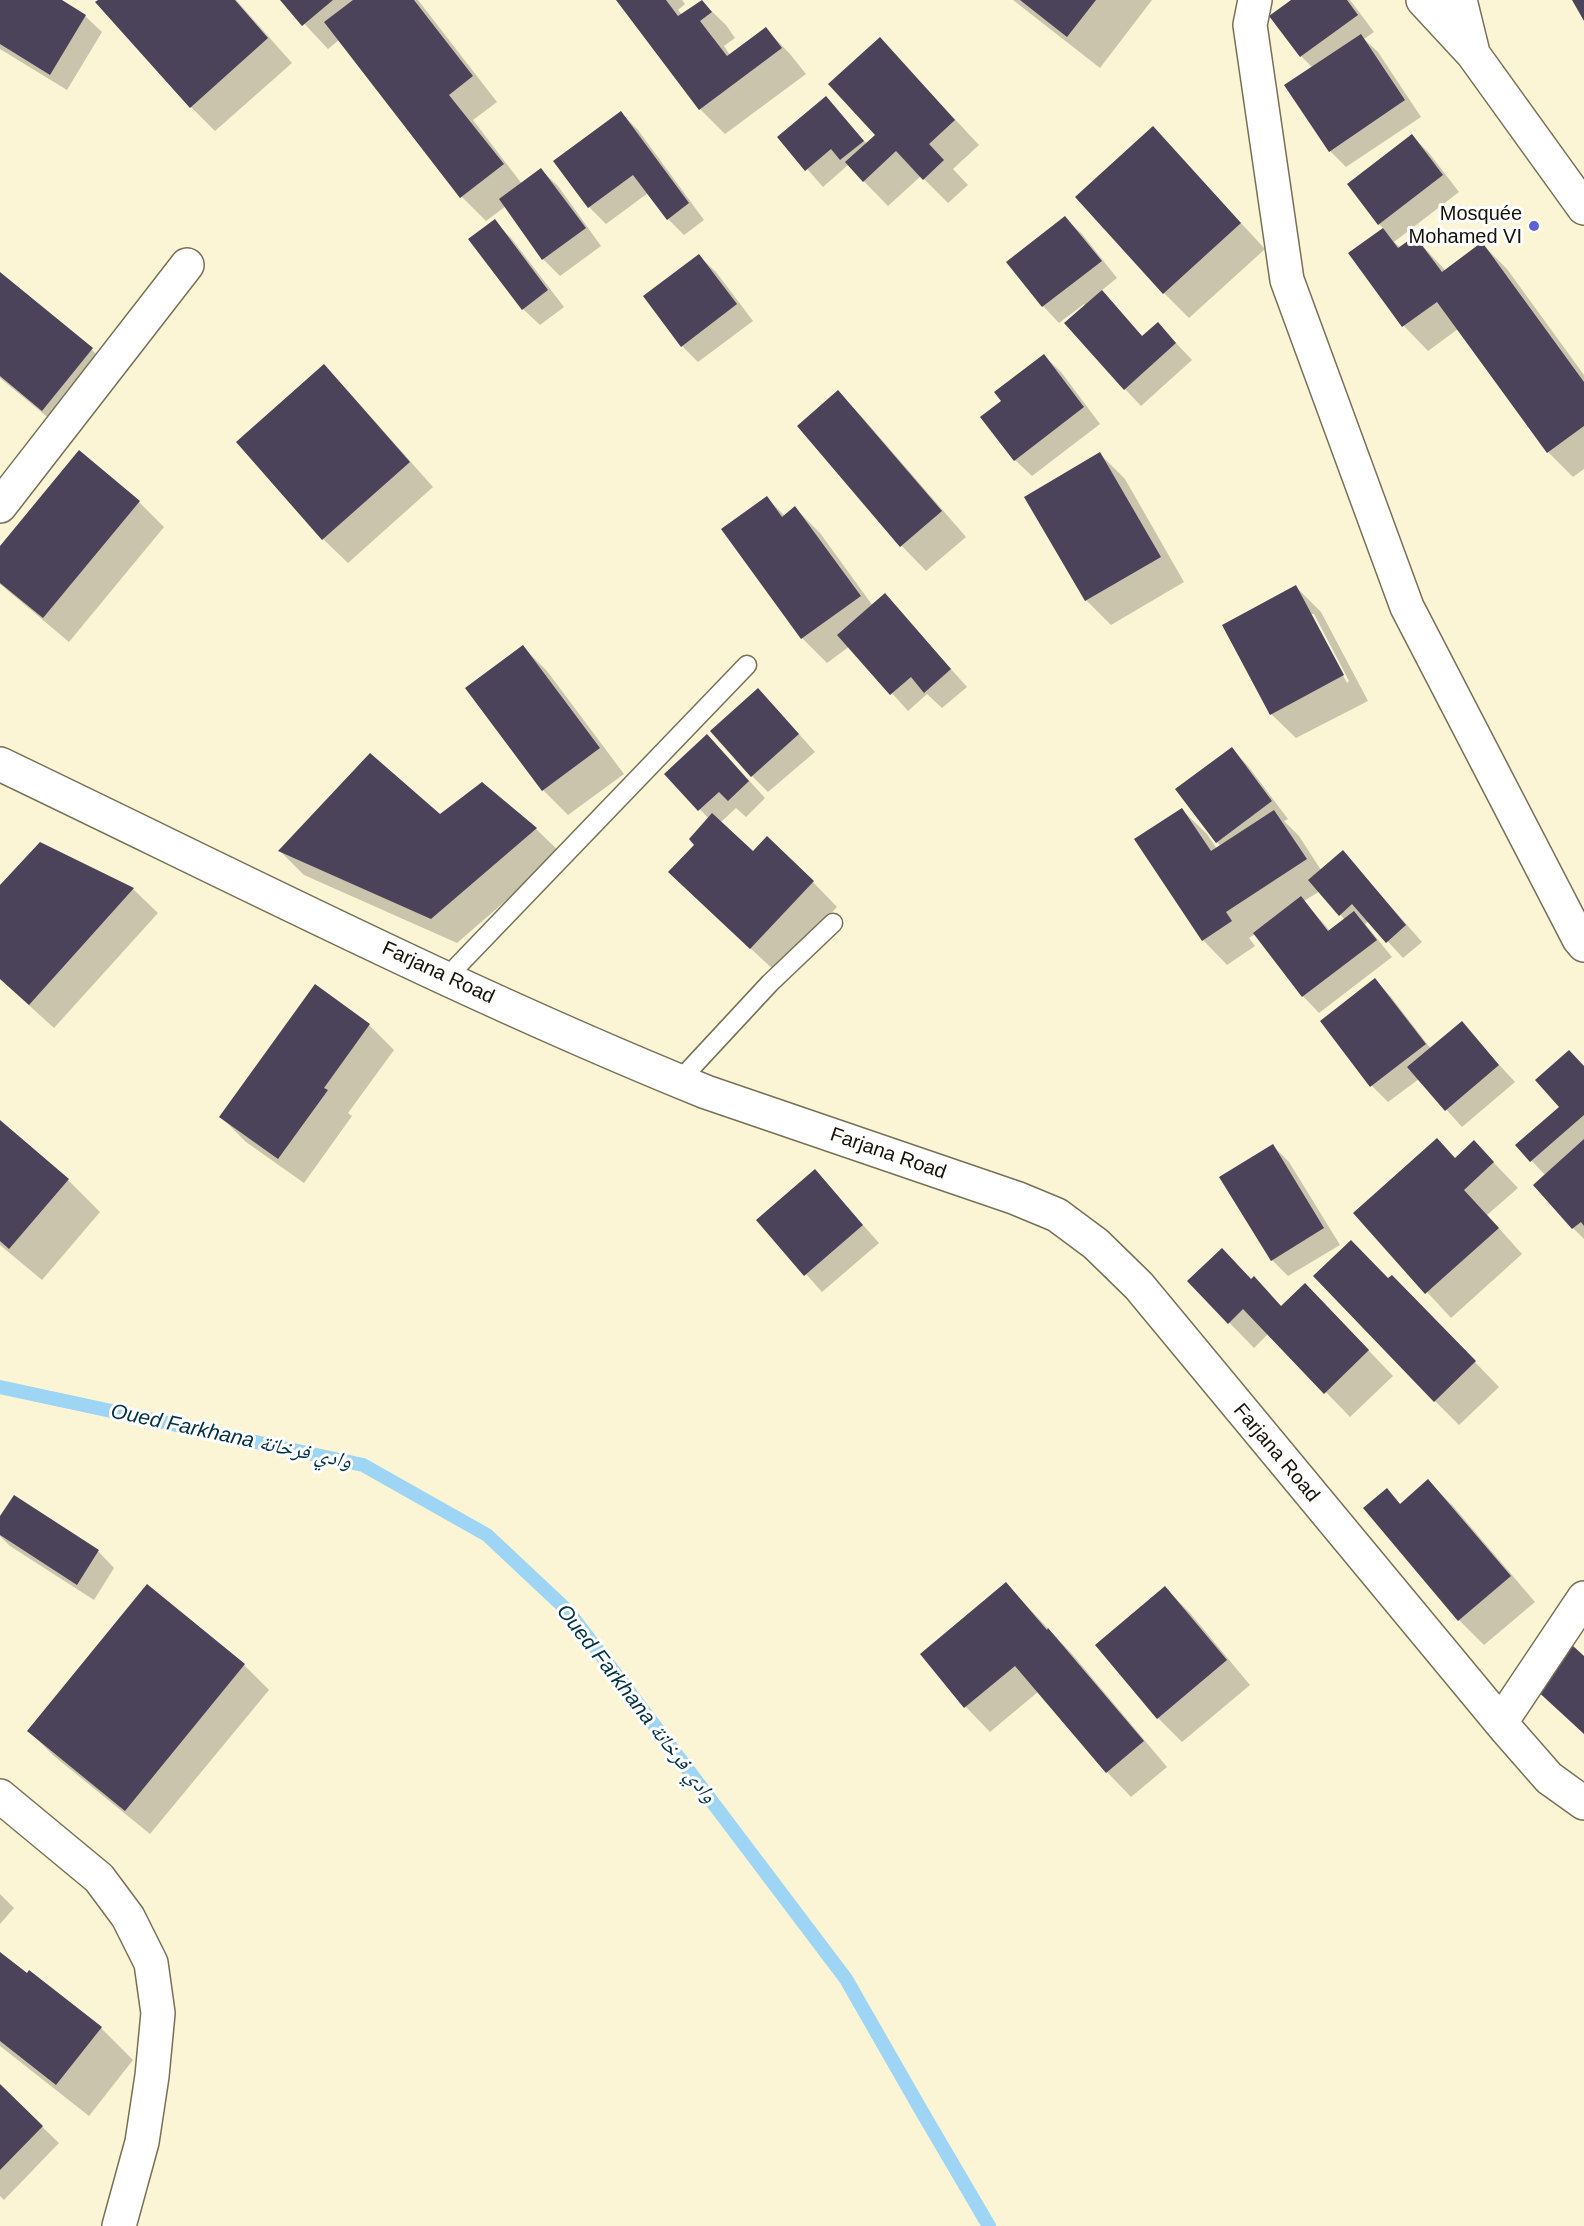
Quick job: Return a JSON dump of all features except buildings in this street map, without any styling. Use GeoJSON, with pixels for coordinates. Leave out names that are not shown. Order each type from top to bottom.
{"type":"FeatureCollection","features":[{"type":"Feature","properties":{"kind":"street"},"geometry":{"type":"LineString","coordinates":[[1255,0],[1250,25],[1287,280],[1407,607],[1584,945]]}},
{"type":"Feature","properties":{"kind":"street"},"geometry":{"type":"LineString","coordinates":[[1423,0],[1473,54],[1584,208]]}},
{"type":"Feature","properties":{"kind":"street"},"geometry":{"type":"LineString","coordinates":[[1460,0],[1473,54]]}},
{"type":"Feature","properties":{"kind":"street"},"geometry":{"type":"LineString","coordinates":[[0,506],[187,265]]}},
{"type":"Feature","properties":{"kind":"street","name":"Farjana Road"},"geometry":{"type":"LineString","coordinates":[[0,764],[446,978],[679,1081],[1016,1198],[1057,1215],[1096,1244],[1139,1286],[1549,1778],[1584,1803]]}},
{"type":"Feature","properties":{"kind":"street"},"geometry":{"type":"LineString","coordinates":[[1501,1722],[1584,1598]]}},
{"type":"Feature","properties":{"kind":"street"},"geometry":{"type":"LineString","coordinates":[[0,1796],[99,1878],[128,1917],[151,1963],[158,2013],[152,2076],[142,2142],[119,2226]]}},
{"type":"Feature","properties":{"kind":"lane"},"geometry":{"type":"LineString","coordinates":[[446,978],[747,665]]}},
{"type":"Feature","properties":{"kind":"lane"},"geometry":{"type":"LineString","coordinates":[[679,1081],[770,983],[833,923]]}},
{"type":"Feature","properties":{"kind":"waterway","name":"Oued Farkhana وادي فرخانة"},"geometry":{"type":"LineString","coordinates":[[0,1387],[363,1465],[487,1535],[568,1611],[846,1979],[989,2226]]}},
{"type":"Feature","properties":{"kind":"place","name":"Mosquée Mohamed VI"},"geometry":{"type":"Point","coordinates":[1534,226]}}]}
